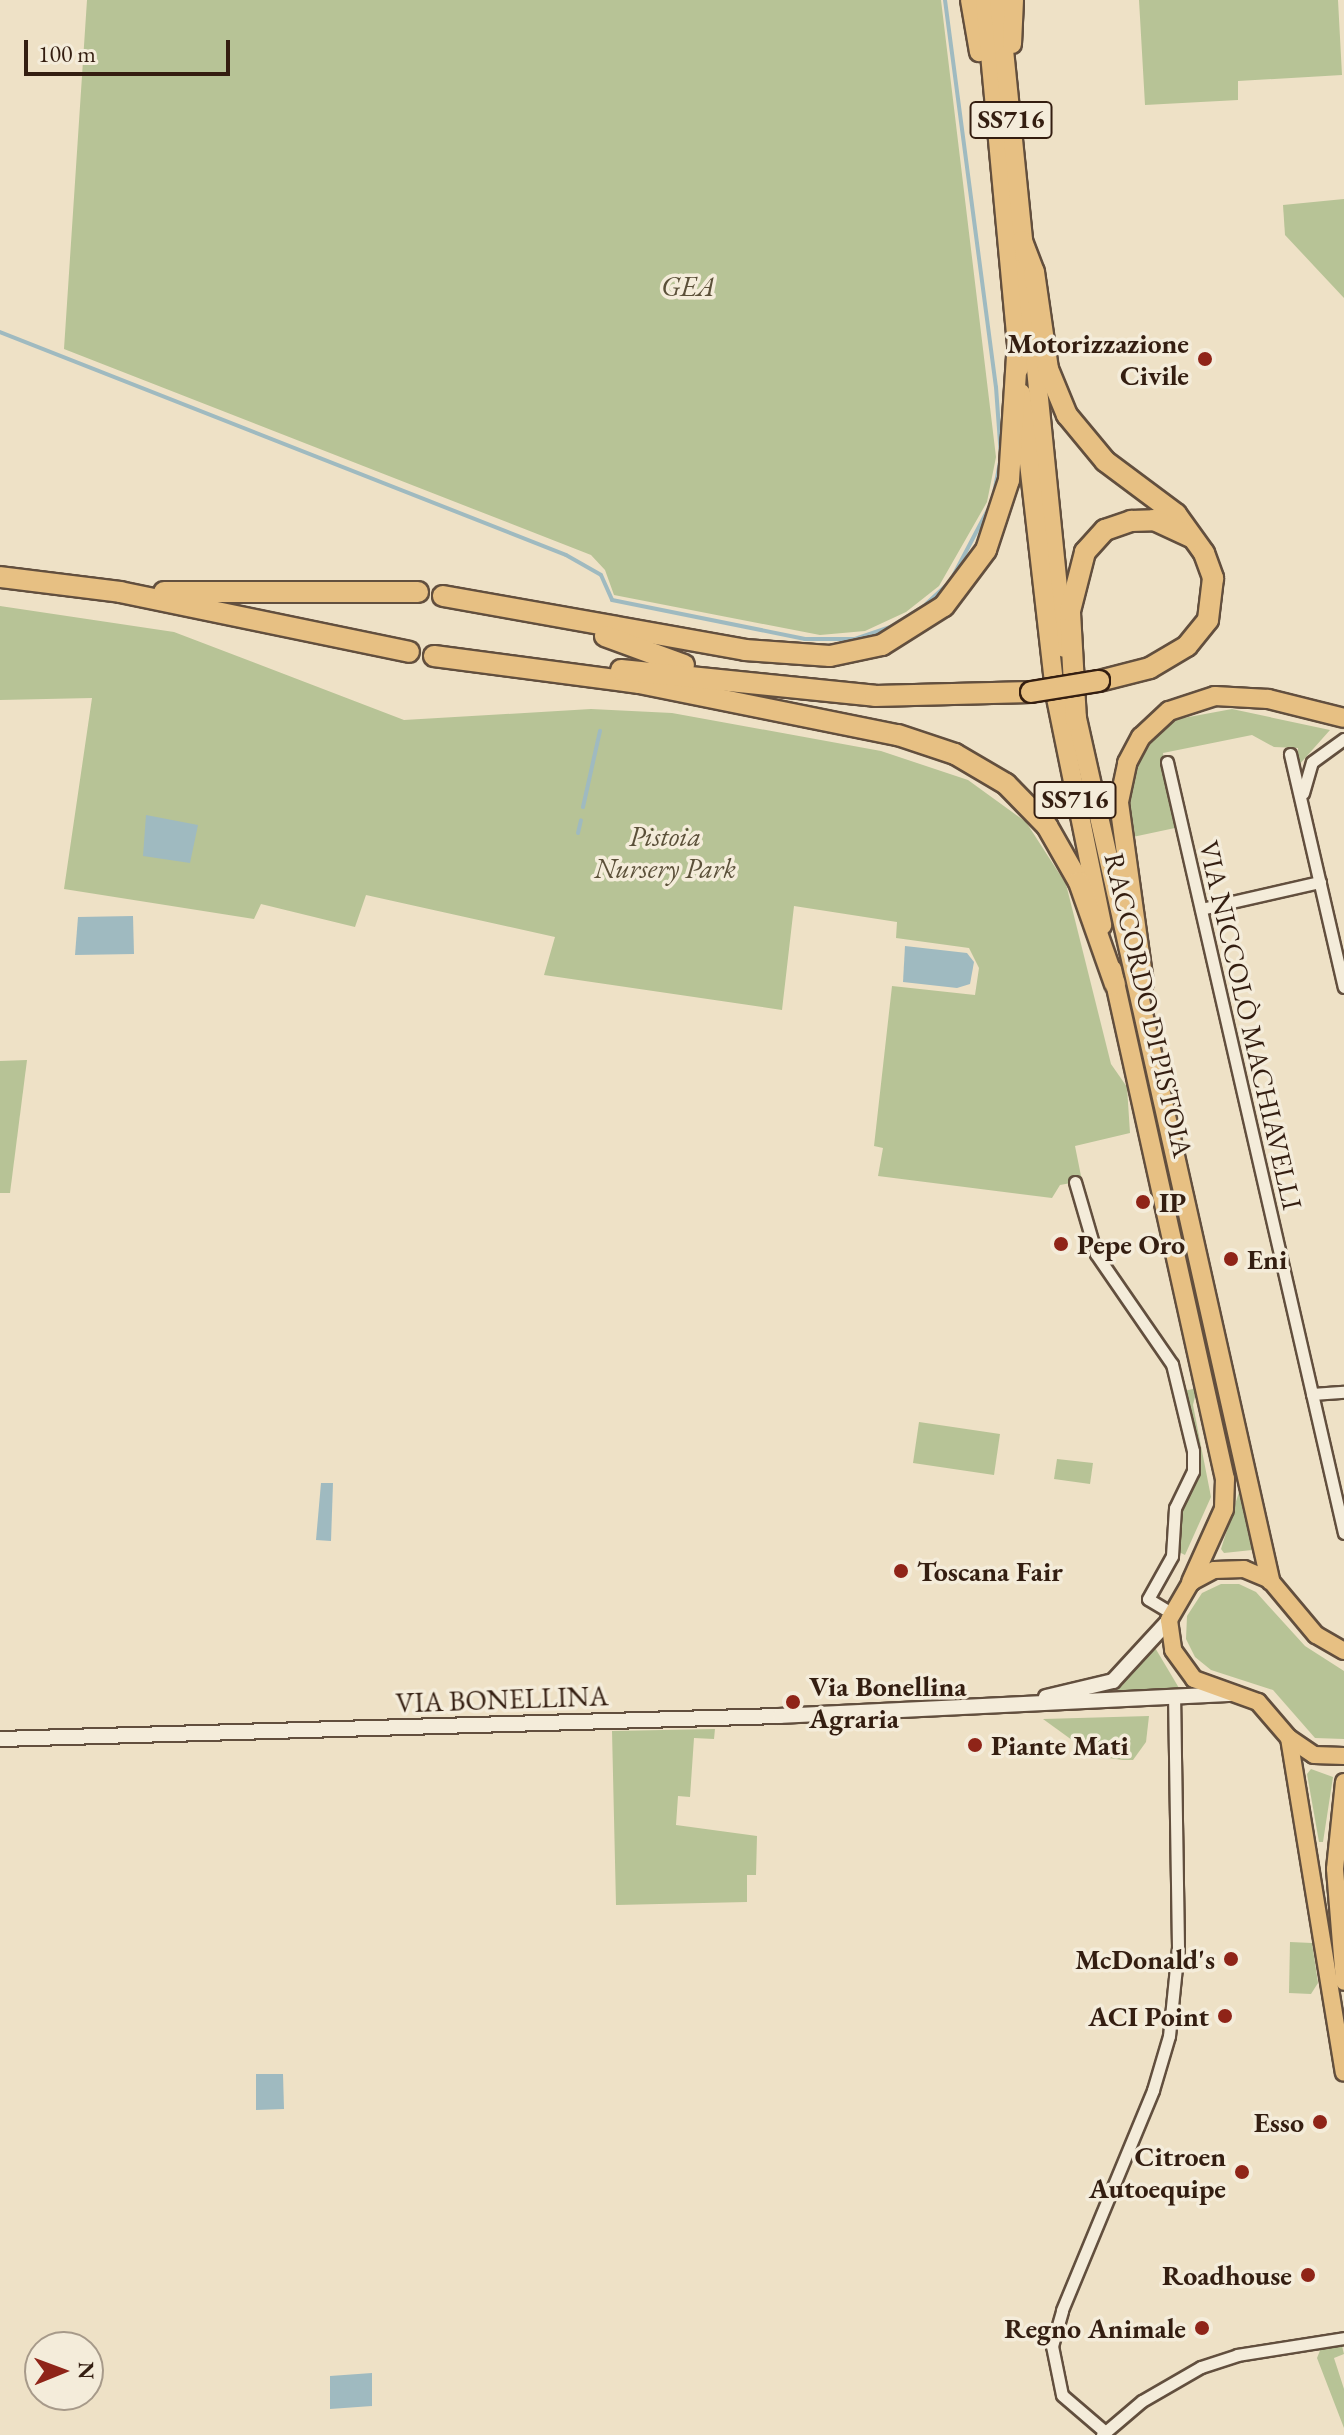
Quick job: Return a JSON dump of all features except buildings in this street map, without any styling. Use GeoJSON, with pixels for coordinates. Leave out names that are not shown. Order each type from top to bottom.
{"type":"FeatureCollection","features":[{"type":"Feature","properties":{"kind":"highway"},"geometry":{"type":"LineString","coordinates":[[970,0],[981,60],[1001,92]]}},
{"type":"Feature","properties":{"kind":"highway","name":"RACCORDO DI PISTOIA"},"geometry":{"type":"LineString","coordinates":[[985,0],[1022,241],[1053,563],[1076,720],[1155,1085],[1270,1580]]}},
{"type":"Feature","properties":{"kind":"highway","name":"RACCORDO DI PISTOIA"},"geometry":{"type":"LineString","coordinates":[[999,0],[1001,92],[1017,356],[1053,682],[1115,984],[1224,1471],[1224,1509],[1191,1582]]}},
{"type":"Feature","properties":{"kind":"highway"},"geometry":{"type":"LineString","coordinates":[[1001,92],[1014,0]]}},
{"type":"Feature","properties":{"kind":"highway"},"geometry":{"type":"LineString","coordinates":[[434,656],[555,669],[725,677],[875,696],[1031,692],[1099,681],[1160,664],[1202,629],[1212,608],[1213,578],[1176,514],[1092,448],[1067,415],[1048,369],[1034,272],[1022,241]]}},
{"type":"Feature","properties":{"kind":"highway"},"geometry":{"type":"LineString","coordinates":[[443,596],[568,621],[813,656],[864,650],[910,631],[962,588],[998,524],[1012,457],[1017,356]]}},
{"type":"Feature","properties":{"kind":"highway"},"geometry":{"type":"LineString","coordinates":[[1076,720],[1070,611],[1085,552],[1105,530],[1131,521],[1154,520],[1192,537]]}},
{"type":"Feature","properties":{"kind":"highway"},"geometry":{"type":"LineString","coordinates":[[0,577],[120,592],[409,652]]}},
{"type":"Feature","properties":{"kind":"highway"},"geometry":{"type":"LineString","coordinates":[[120,592],[418,592]]}},
{"type":"Feature","properties":{"kind":"highway"},"geometry":{"type":"LineString","coordinates":[[568,621],[650,655],[725,677]]}},
{"type":"Feature","properties":{"kind":"highway"},"geometry":{"type":"LineString","coordinates":[[555,669],[888,732],[973,763],[1020,797],[1059,844],[1079,882],[1115,984]]}},
{"type":"Feature","properties":{"kind":"highway"},"geometry":{"type":"LineString","coordinates":[[1155,1085],[1120,817],[1122,779],[1135,747],[1169,711],[1215,696],[1268,699],[1344,718]]}},
{"type":"Feature","properties":{"kind":"main road"},"geometry":{"type":"LineString","coordinates":[[1344,1651],[1316,1635],[1270,1580],[1235,1568],[1214,1570],[1191,1582],[1170,1617],[1173,1650],[1188,1674],[1202,1684],[1240,1694],[1267,1709],[1289,1738],[1314,1755],[1344,1756]]}},
{"type":"Feature","properties":{"kind":"main road","name":"VIA BONELLINA"},"geometry":{"type":"LineString","coordinates":[[1007,1707],[1113,1681],[1170,1617]]}},
{"type":"Feature","properties":{"kind":"main road","name":"VIA BONELLINA"},"geometry":{"type":"LineString","coordinates":[[0,1739],[1007,1707],[1240,1694]]}},
{"type":"Feature","properties":{"kind":"main road"},"geometry":{"type":"LineString","coordinates":[[1289,1738],[1344,2073]]}},
{"type":"Feature","properties":{"kind":"main road"},"geometry":{"type":"LineString","coordinates":[[1344,1782],[1335,1869],[1344,1982]]}},
{"type":"Feature","properties":{"kind":"street"},"geometry":{"type":"LineString","coordinates":[[1302,801],[1312,762],[1344,739]]}},
{"type":"Feature","properties":{"kind":"street"},"geometry":{"type":"LineString","coordinates":[[1290,754],[1344,987]]}},
{"type":"Feature","properties":{"kind":"street","name":"VIA NICCOLÒ MACHIAVELLI"},"geometry":{"type":"LineString","coordinates":[[1167,762],[1344,1533]]}},
{"type":"Feature","properties":{"kind":"street"},"geometry":{"type":"LineString","coordinates":[[1201,909],[1320,882]]}},
{"type":"Feature","properties":{"kind":"street"},"geometry":{"type":"LineString","coordinates":[[1075,1182],[1096,1254],[1166,1354],[1177,1379],[1194,1467],[1175,1508],[1172,1556],[1148,1599],[1170,1617]]}},
{"type":"Feature","properties":{"kind":"street"},"geometry":{"type":"LineString","coordinates":[[1312,1394],[1344,1392]]}},
{"type":"Feature","properties":{"kind":"street"},"geometry":{"type":"LineString","coordinates":[[1174,1697],[1174,1995],[1159,2073],[1052,2346],[1062,2395],[1103,2433],[1158,2391],[1218,2360],[1344,2338]]}},
{"type":"Feature","properties":{"kind":"green space","name":"GEA"},"geometry":{"type":"Polygon","coordinates":[[[87,0],[941,0],[996,457],[987,502],[939,586],[906,612],[865,631],[820,635],[614,595],[605,570],[591,555],[64,349],[87,0]]]}},
{"type":"Feature","properties":{"kind":"green space"},"geometry":{"type":"Polygon","coordinates":[[[1139,0],[1338,0],[1342,75],[1238,81],[1238,100],[1145,105],[1139,0]]]}},
{"type":"Feature","properties":{"kind":"green space"},"geometry":{"type":"Polygon","coordinates":[[[1344,199],[1344,298],[1285,235],[1283,205],[1344,199]]]}},
{"type":"Feature","properties":{"kind":"green space","name":"Pistoia Nursery Park"},"geometry":{"type":"Polygon","coordinates":[[[0,606],[174,632],[404,720],[591,709],[672,713],[881,751],[968,780],[1026,822],[1066,884],[1111,1064],[1127,1087],[1130,1133],[1075,1146],[1082,1181],[1060,1185],[1052,1198],[878,1176],[883,1148],[874,1146],[892,986],[975,995],[979,968],[969,948],[896,938],[897,922],[794,906],[782,1010],[544,975],[555,937],[366,895],[355,927],[261,904],[254,919],[64,889],[92,698],[0,700],[0,606]]]}},
{"type":"Feature","properties":{"kind":"green space"},"geometry":{"type":"Polygon","coordinates":[[[1232,709],[1330,730],[1298,766],[1298,748],[1274,747],[1252,735],[1163,753],[1175,828],[1128,838],[1127,785],[1145,744],[1178,719],[1232,709]]]}},
{"type":"Feature","properties":{"kind":"green space"},"geometry":{"type":"Polygon","coordinates":[[[27,1060],[10,1193],[0,1193],[0,1061],[27,1060]]]}},
{"type":"Feature","properties":{"kind":"green space"},"geometry":{"type":"Polygon","coordinates":[[[1197,1388],[1193,1405],[1211,1497],[1185,1555],[1179,1552],[1178,1515],[1200,1467],[1184,1391],[1197,1388]]]}},
{"type":"Feature","properties":{"kind":"green space"},"geometry":{"type":"Polygon","coordinates":[[[919,1422],[1000,1434],[994,1475],[913,1463],[919,1422]]]}},
{"type":"Feature","properties":{"kind":"green space"},"geometry":{"type":"Polygon","coordinates":[[[1057,1459],[1093,1463],[1090,1484],[1054,1479],[1057,1459]]]}},
{"type":"Feature","properties":{"kind":"green space"},"geometry":{"type":"Polygon","coordinates":[[[1239,1492],[1252,1550],[1224,1553],[1221,1549],[1239,1492]]]}},
{"type":"Feature","properties":{"kind":"green space"},"geometry":{"type":"Polygon","coordinates":[[[1221,1584],[1239,1584],[1256,1592],[1305,1646],[1344,1671],[1344,1739],[1315,1738],[1273,1690],[1211,1670],[1195,1657],[1186,1639],[1187,1616],[1202,1593],[1221,1584]]]}},
{"type":"Feature","properties":{"kind":"green space"},"geometry":{"type":"Polygon","coordinates":[[[1154,1646],[1179,1688],[1120,1694],[1118,1689],[1154,1646]]]}},
{"type":"Feature","properties":{"kind":"green space"},"geometry":{"type":"Polygon","coordinates":[[[1149,1716],[1146,1742],[1133,1760],[1094,1756],[1043,1719],[1149,1716]]]}},
{"type":"Feature","properties":{"kind":"green space"},"geometry":{"type":"Polygon","coordinates":[[[715,1729],[714,1739],[694,1738],[690,1797],[678,1796],[676,1825],[757,1836],[756,1875],[747,1875],[747,1902],[616,1905],[612,1731],[715,1729]]]}},
{"type":"Feature","properties":{"kind":"green space"},"geometry":{"type":"Polygon","coordinates":[[[1311,1769],[1333,1777],[1323,1842],[1319,1842],[1307,1774],[1311,1769]]]}},
{"type":"Feature","properties":{"kind":"green space"},"geometry":{"type":"Polygon","coordinates":[[[1290,1942],[1312,1943],[1318,1983],[1311,1994],[1289,1993],[1290,1942]]]}},
{"type":"Feature","properties":{"kind":"green space"},"geometry":{"type":"Polygon","coordinates":[[[1342,2346],[1344,2354],[1334,2358],[1344,2389],[1344,2428],[1317,2358],[1321,2348],[1342,2346]]]}},
{"type":"Feature","properties":{"kind":"water"},"geometry":{"type":"Polygon","coordinates":[[[146,815],[198,825],[190,863],[143,856],[146,815]]]}},
{"type":"Feature","properties":{"kind":"water"},"geometry":{"type":"Polygon","coordinates":[[[133,916],[134,954],[75,955],[78,917],[133,916]]]}},
{"type":"Feature","properties":{"kind":"water"},"geometry":{"type":"Polygon","coordinates":[[[905,946],[967,953],[974,962],[970,984],[957,988],[903,982],[905,946]]]}},
{"type":"Feature","properties":{"kind":"water"},"geometry":{"type":"Polygon","coordinates":[[[321,1483],[333,1483],[331,1541],[316,1540],[321,1483]]]}},
{"type":"Feature","properties":{"kind":"water"},"geometry":{"type":"Polygon","coordinates":[[[256,2074],[283,2074],[284,2109],[256,2110],[256,2074]]]}},
{"type":"Feature","properties":{"kind":"water"},"geometry":{"type":"Polygon","coordinates":[[[372,2373],[372,2406],[330,2409],[330,2376],[372,2373]]]}},
{"type":"Feature","properties":{"kind":"waterway"},"geometry":{"type":"LineString","coordinates":[[945,0],[996,387],[1001,457],[994,494]]}},
{"type":"Feature","properties":{"kind":"waterway"},"geometry":{"type":"LineString","coordinates":[[0,332],[566,555],[601,575],[612,600],[805,639],[855,639],[892,626],[924,606],[950,582],[992,502]]}},
{"type":"Feature","properties":{"kind":"waterway"},"geometry":{"type":"LineString","coordinates":[[583,807],[600,731]]}},
{"type":"Feature","properties":{"kind":"waterway"},"geometry":{"type":"LineString","coordinates":[[578,833],[581,820]]}},
{"type":"Feature","properties":{"kind":"place","name":"Motorizzazione Civile"},"geometry":{"type":"Point","coordinates":[1205,359]}},
{"type":"Feature","properties":{"kind":"place","name":"IP"},"geometry":{"type":"Point","coordinates":[1143,1202]}},
{"type":"Feature","properties":{"kind":"place","name":"Pepe Oro"},"geometry":{"type":"Point","coordinates":[1061,1244]}},
{"type":"Feature","properties":{"kind":"place","name":"Eni"},"geometry":{"type":"Point","coordinates":[1231,1259]}},
{"type":"Feature","properties":{"kind":"place","name":"Toscana Fair"},"geometry":{"type":"Point","coordinates":[901,1571]}},
{"type":"Feature","properties":{"kind":"place","name":"Via Bonellina Agraria"},"geometry":{"type":"Point","coordinates":[793,1702]}},
{"type":"Feature","properties":{"kind":"place","name":"Piante Mati"},"geometry":{"type":"Point","coordinates":[975,1745]}},
{"type":"Feature","properties":{"kind":"place","name":"McDonald's"},"geometry":{"type":"Point","coordinates":[1231,1959]}},
{"type":"Feature","properties":{"kind":"place","name":"ACI Point"},"geometry":{"type":"Point","coordinates":[1225,2016]}},
{"type":"Feature","properties":{"kind":"place","name":"Esso"},"geometry":{"type":"Point","coordinates":[1320,2122]}},
{"type":"Feature","properties":{"kind":"place","name":"Citroen Autoequipe"},"geometry":{"type":"Point","coordinates":[1242,2172]}},
{"type":"Feature","properties":{"kind":"place","name":"Roadhouse"},"geometry":{"type":"Point","coordinates":[1308,2275]}},
{"type":"Feature","properties":{"kind":"place","name":"Regno Animale"},"geometry":{"type":"Point","coordinates":[1202,2328]}}]}
